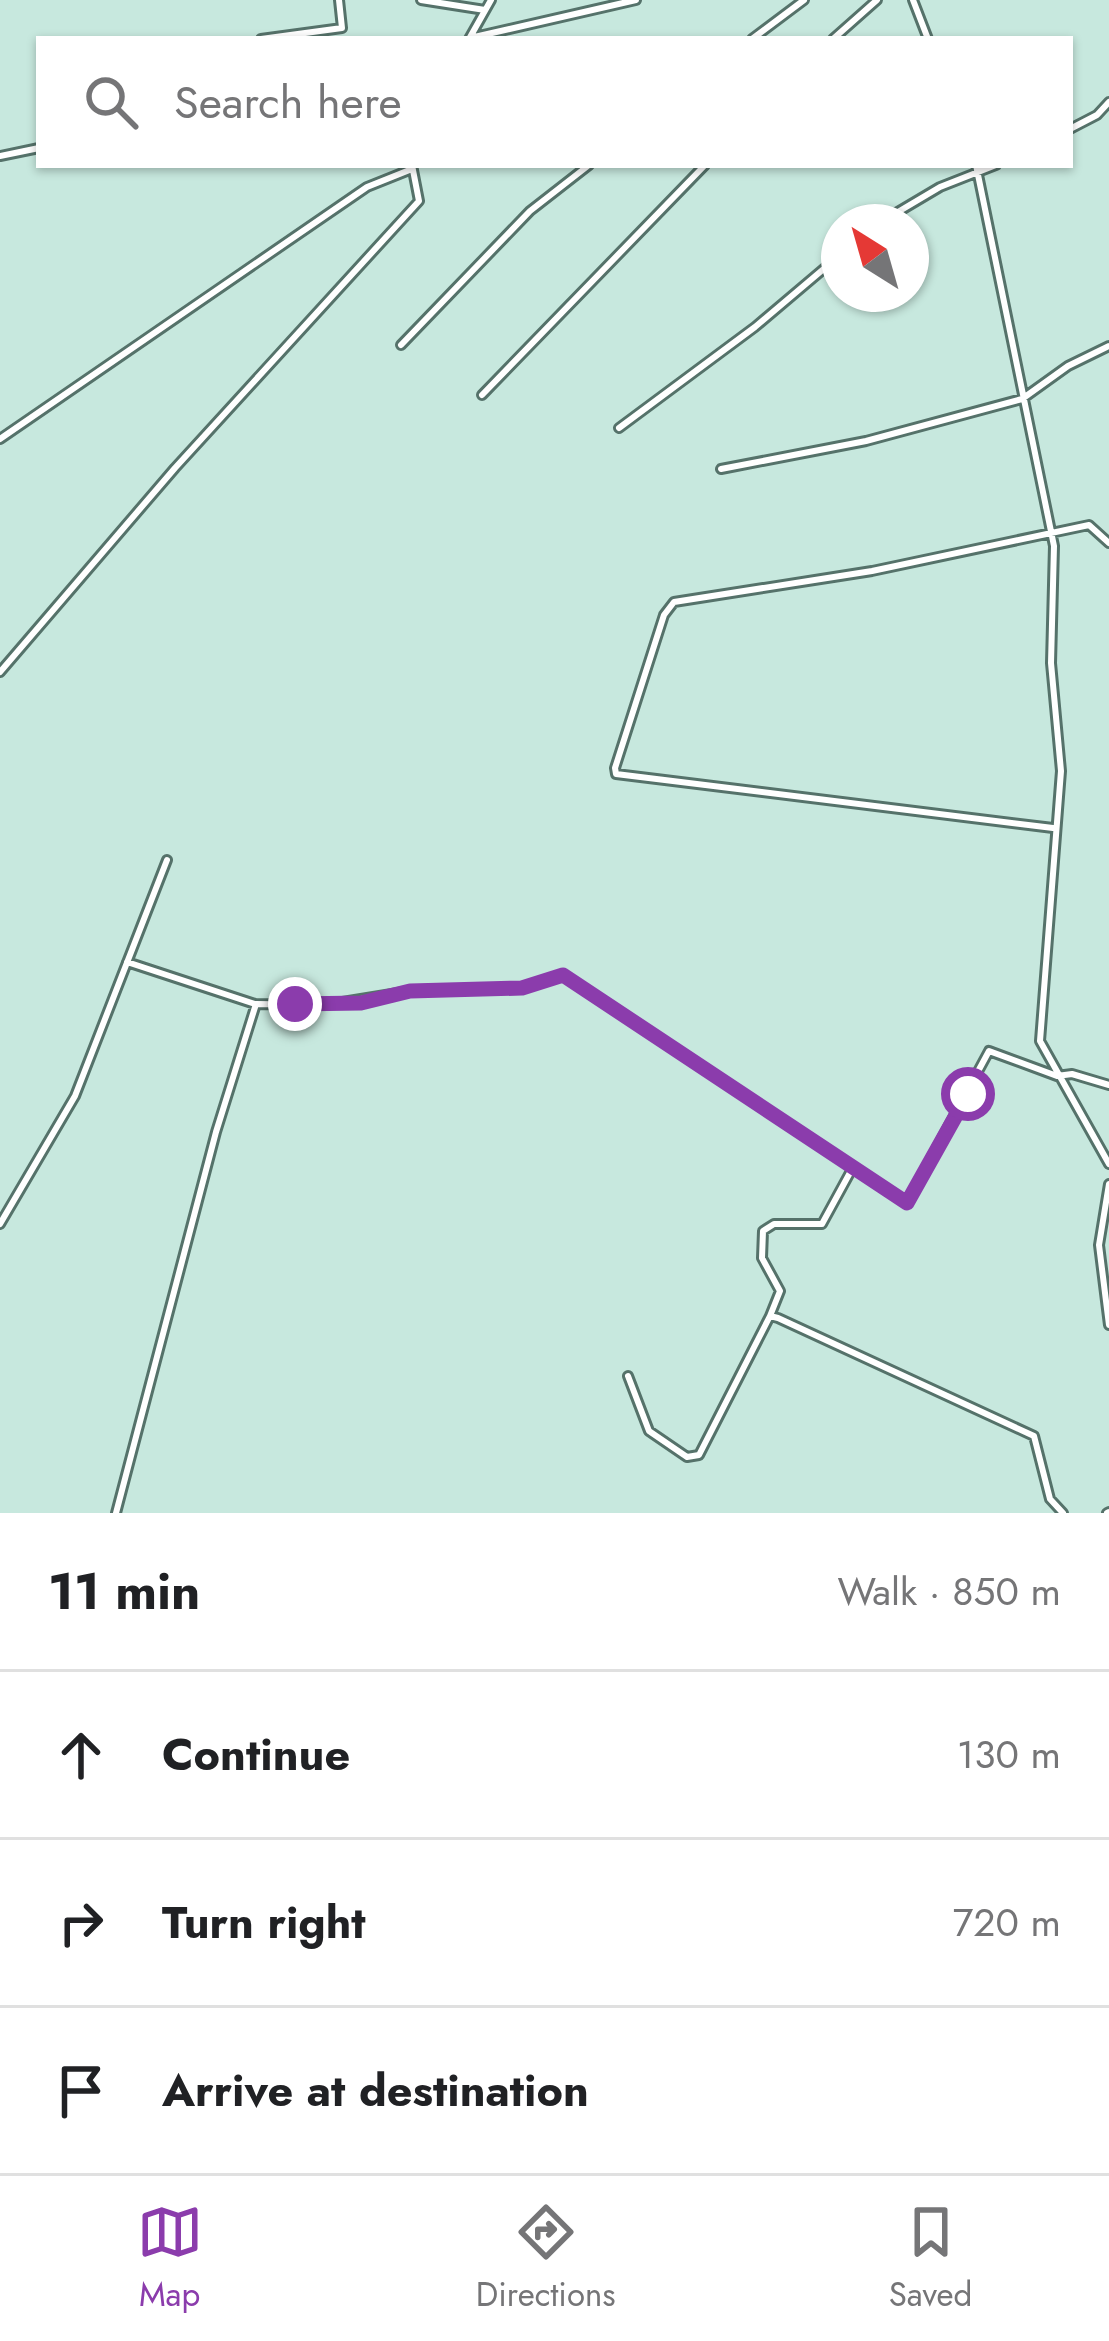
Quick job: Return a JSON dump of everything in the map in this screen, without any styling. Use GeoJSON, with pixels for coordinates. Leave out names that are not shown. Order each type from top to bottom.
{"type":"FeatureCollection","features":[{"type":"Feature","properties":{"kind":"street"},"geometry":{"type":"LineString","coordinates":[[283,36],[342,28],[339,0]]}},
{"type":"Feature","properties":{"kind":"street"},"geometry":{"type":"LineString","coordinates":[[421,0],[485,10]]}},
{"type":"Feature","properties":{"kind":"street"},"geometry":{"type":"LineString","coordinates":[[470,36],[490,0]]}},
{"type":"Feature","properties":{"kind":"street"},"geometry":{"type":"LineString","coordinates":[[478,36],[636,0]]}},
{"type":"Feature","properties":{"kind":"street"},"geometry":{"type":"LineString","coordinates":[[756,36],[804,0]]}},
{"type":"Feature","properties":{"kind":"street"},"geometry":{"type":"LineString","coordinates":[[836,36],[877,0]]}},
{"type":"Feature","properties":{"kind":"street"},"geometry":{"type":"LineString","coordinates":[[913,0],[927,36]]}},
{"type":"Feature","properties":{"kind":"street"},"geometry":{"type":"LineString","coordinates":[[1073,128],[1097,116],[1109,102]]}},
{"type":"Feature","properties":{"kind":"street"},"geometry":{"type":"LineString","coordinates":[[0,156],[36,149]]}},
{"type":"Feature","properties":{"kind":"street"},"geometry":{"type":"LineString","coordinates":[[0,439],[367,187],[410,168]]}},
{"type":"Feature","properties":{"kind":"street"},"geometry":{"type":"LineString","coordinates":[[0,672],[175,468],[419,201],[412,168]]}},
{"type":"Feature","properties":{"kind":"street"},"geometry":{"type":"LineString","coordinates":[[401,345],[530,211],[585,168]]}},
{"type":"Feature","properties":{"kind":"street"},"geometry":{"type":"LineString","coordinates":[[482,395],[701,168]]}},
{"type":"Feature","properties":{"kind":"street"},"geometry":{"type":"LineString","coordinates":[[911,204],[978,169],[1052,531],[1051,663],[1061,771],[1039,1013],[1042,1051],[1109,1164]]}},
{"type":"Feature","properties":{"kind":"street"},"geometry":{"type":"LineString","coordinates":[[619,428],[755,327],[821,271]]}},
{"type":"Feature","properties":{"kind":"street"},"geometry":{"type":"LineString","coordinates":[[721,469],[866,441],[1022,399],[1069,366],[1109,346]]}},
{"type":"Feature","properties":{"kind":"street"},"geometry":{"type":"LineString","coordinates":[[1053,828],[615,771],[664,615],[674,602],[872,571],[1089,525],[1109,543]]}},
{"type":"Feature","properties":{"kind":"street"},"geometry":{"type":"LineString","coordinates":[[0,1224],[75,1096],[167,860]]}},
{"type":"Feature","properties":{"kind":"street"},"geometry":{"type":"LineString","coordinates":[[127,962],[256,1004],[324,1005],[410,991],[522,988],[563,975],[909,1203],[989,1052],[1057,1076],[1072,1074],[1109,1085]]}},
{"type":"Feature","properties":{"kind":"street"},"geometry":{"type":"LineString","coordinates":[[116,1513],[216,1132],[256,1004]]}},
{"type":"Feature","properties":{"kind":"street"},"geometry":{"type":"LineString","coordinates":[[628,1376],[649,1431],[687,1456],[698,1455],[780,1291],[762,1258],[763,1232],[774,1224],[822,1224],[853,1169]]}},
{"type":"Feature","properties":{"kind":"street"},"geometry":{"type":"LineString","coordinates":[[1109,1184],[1099,1245],[1109,1325]]}},
{"type":"Feature","properties":{"kind":"street"},"geometry":{"type":"LineString","coordinates":[[770,1316],[825,1336],[1034,1436],[1050,1498],[1064,1513]]}},
{"type":"Feature","properties":{"kind":"route"},"geometry":{"type":"LineString","coordinates":[[295,1004],[361,1003],[410,991],[522,988],[563,975],[907,1203],[912,1202],[968,1094]]}}]}
